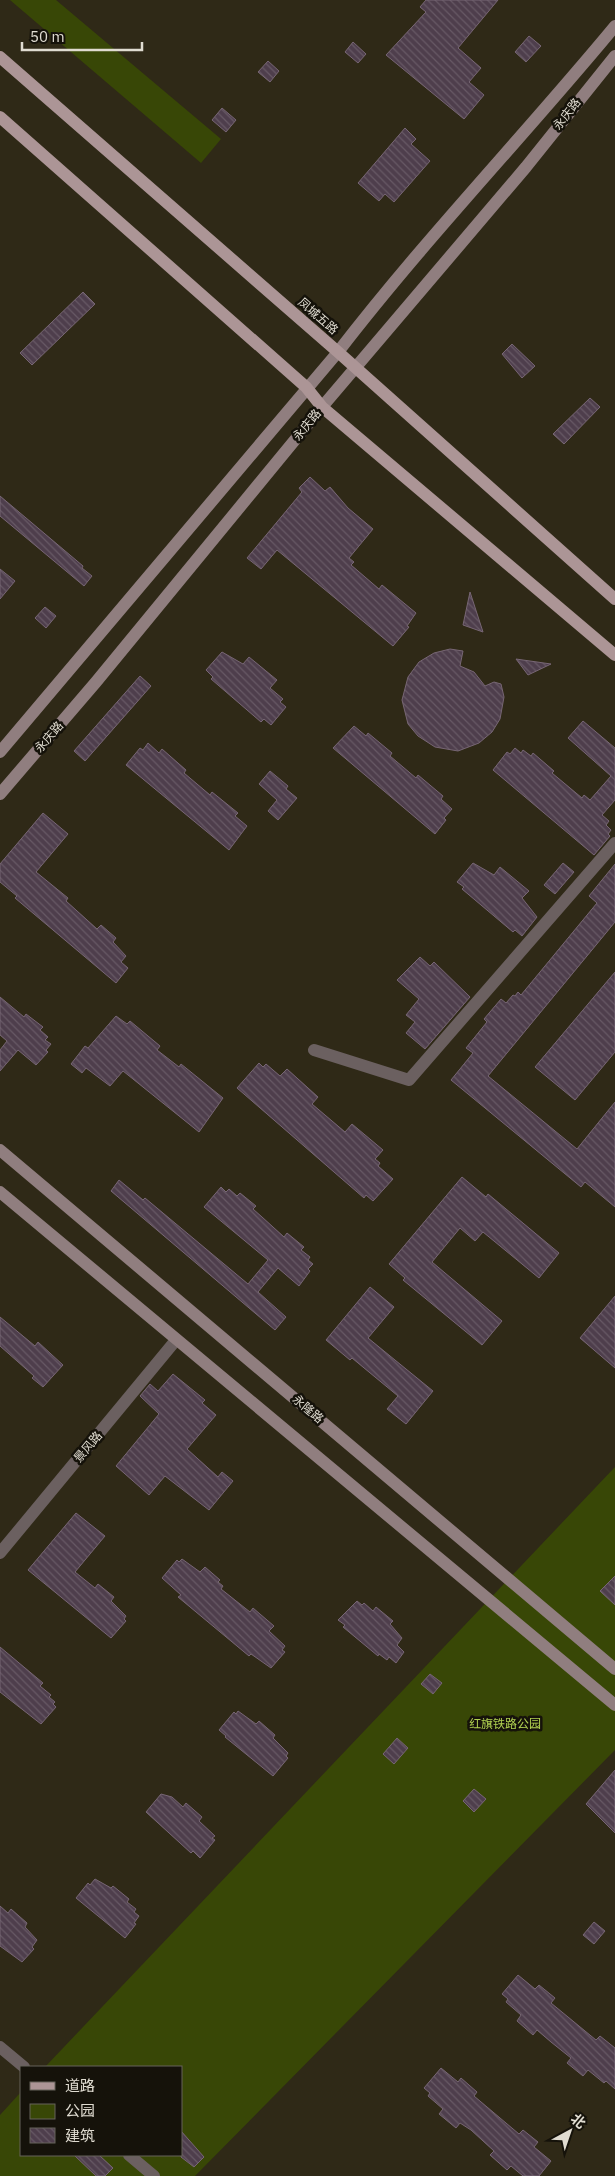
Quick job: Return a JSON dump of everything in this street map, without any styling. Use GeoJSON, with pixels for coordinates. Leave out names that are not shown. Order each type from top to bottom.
{"type":"FeatureCollection","features":[{"type":"Feature","properties":{"kind":"main road","name":"凤城五路"},"geometry":{"type":"LineString","coordinates":[[0,57],[357,368],[615,599]]}},
{"type":"Feature","properties":{"kind":"main road"},"geometry":{"type":"LineString","coordinates":[[0,117],[306,387],[322,407],[612,654]]}},
{"type":"Feature","properties":{"kind":"street","name":"永庆路"},"geometry":{"type":"LineString","coordinates":[[0,752],[306,387],[338,352],[382,295],[615,26]]}},
{"type":"Feature","properties":{"kind":"street","name":"永庆路"},"geometry":{"type":"LineString","coordinates":[[0,794],[96,682],[322,407],[526,167],[615,56]]}},
{"type":"Feature","properties":{"kind":"street"},"geometry":{"type":"LineString","coordinates":[[314,1050],[409,1080],[615,843]]}},
{"type":"Feature","properties":{"kind":"street","name":"永隆路"},"geometry":{"type":"LineString","coordinates":[[0,1150],[615,1669]]}},
{"type":"Feature","properties":{"kind":"street"},"geometry":{"type":"LineString","coordinates":[[0,1192],[615,1705]]}},
{"type":"Feature","properties":{"kind":"street","name":"景风路"},"geometry":{"type":"LineString","coordinates":[[0,1553],[176,1340]]}},
{"type":"Feature","properties":{"kind":"street"},"geometry":{"type":"LineString","coordinates":[[0,2047],[23,2066]]}},
{"type":"Feature","properties":{"kind":"street"},"geometry":{"type":"LineString","coordinates":[[130,2156],[154,2176]]}},
{"type":"Feature","properties":{"kind":"green space"},"geometry":{"type":"Polygon","coordinates":[[[10,0],[56,0],[221,139],[201,163],[10,0]]]}},
{"type":"Feature","properties":{"kind":"green space","name":"红旗铁路公园"},"geometry":{"type":"Polygon","coordinates":[[[615,1467],[615,1750],[195,2176],[0,2176],[0,2115],[20,2093],[20,2156],[182,2156],[182,2066],[46,2066],[615,1467]]]}},
{"type":"Feature","properties":{"kind":"building"},"geometry":{"type":"Polygon","coordinates":[[[426,0],[498,0],[458,48],[481,68],[469,82],[484,95],[464,119],[386,55],[426,12],[420,7],[426,0]]]}},
{"type":"Feature","properties":{"kind":"building"},"geometry":{"type":"Polygon","coordinates":[[[529,36],[541,46],[526,62],[515,52],[529,36]]]}},
{"type":"Feature","properties":{"kind":"building"},"geometry":{"type":"Polygon","coordinates":[[[353,42],[366,54],[358,63],[345,52],[353,42]]]}},
{"type":"Feature","properties":{"kind":"building"},"geometry":{"type":"Polygon","coordinates":[[[268,61],[279,71],[270,82],[258,72],[268,61]]]}},
{"type":"Feature","properties":{"kind":"building"},"geometry":{"type":"Polygon","coordinates":[[[222,108],[236,120],[226,132],[212,120],[222,108]]]}},
{"type":"Feature","properties":{"kind":"building"},"geometry":{"type":"Polygon","coordinates":[[[405,128],[416,139],[411,144],[430,161],[394,202],[385,194],[379,201],[358,183],[405,128]]]}},
{"type":"Feature","properties":{"kind":"building"},"geometry":{"type":"Polygon","coordinates":[[[83,292],[95,304],[32,365],[20,353],[83,292]]]}},
{"type":"Feature","properties":{"kind":"building"},"geometry":{"type":"Polygon","coordinates":[[[512,344],[535,366],[522,378],[502,354],[512,344]]]}},
{"type":"Feature","properties":{"kind":"building"},"geometry":{"type":"Polygon","coordinates":[[[590,398],[600,407],[564,444],[553,434],[590,398]]]}},
{"type":"Feature","properties":{"kind":"building"},"geometry":{"type":"Polygon","coordinates":[[[310,477],[325,491],[330,487],[348,508],[373,529],[349,558],[354,562],[351,565],[379,589],[382,585],[416,613],[407,626],[409,627],[393,646],[277,550],[261,569],[247,558],[302,492],[299,488],[310,477]]]}},
{"type":"Feature","properties":{"kind":"building"},"geometry":{"type":"Polygon","coordinates":[[[0,496],[83,566],[82,568],[92,576],[84,586],[0,516],[0,496]]]}},
{"type":"Feature","properties":{"kind":"building"},"geometry":{"type":"Polygon","coordinates":[[[0,569],[15,581],[0,599],[0,569]]]}},
{"type":"Feature","properties":{"kind":"building"},"geometry":{"type":"Polygon","coordinates":[[[470,592],[483,632],[463,625],[470,592]]]}},
{"type":"Feature","properties":{"kind":"building"},"geometry":{"type":"Polygon","coordinates":[[[45,607],[56,616],[46,628],[35,618],[45,607]]]}},
{"type":"Feature","properties":{"kind":"building"},"geometry":{"type":"Polygon","coordinates":[[[450,649],[463,651],[460,666],[474,672],[485,686],[494,682],[501,684],[504,697],[500,719],[492,732],[479,743],[458,751],[435,747],[418,736],[408,724],[402,700],[408,677],[419,662],[434,653],[450,649]]]}},
{"type":"Feature","properties":{"kind":"building"},"geometry":{"type":"Polygon","coordinates":[[[222,652],[243,664],[249,657],[277,680],[270,688],[283,699],[280,702],[286,707],[271,725],[264,719],[261,722],[211,679],[213,677],[206,670],[222,652]]]}},
{"type":"Feature","properties":{"kind":"building"},"geometry":{"type":"Polygon","coordinates":[[[516,659],[551,664],[528,675],[516,659]]]}},
{"type":"Feature","properties":{"kind":"building"},"geometry":{"type":"Polygon","coordinates":[[[140,676],[151,686],[85,761],[74,751],[140,676]]]}},
{"type":"Feature","properties":{"kind":"building"},"geometry":{"type":"Polygon","coordinates":[[[583,721],[615,748],[615,800],[602,815],[609,821],[606,825],[611,830],[608,834],[610,836],[594,855],[493,770],[507,752],[510,754],[515,748],[521,753],[523,750],[531,756],[533,753],[554,771],[552,773],[582,798],[584,795],[590,800],[611,776],[568,738],[583,721]]]}},
{"type":"Feature","properties":{"kind":"building"},"geometry":{"type":"Polygon","coordinates":[[[354,726],[366,736],[368,733],[392,753],[390,756],[416,778],[418,775],[443,796],[441,799],[452,809],[444,818],[446,820],[435,834],[333,748],[354,726]]]}},
{"type":"Feature","properties":{"kind":"building"},"geometry":{"type":"Polygon","coordinates":[[[148,743],[159,753],[162,749],[186,770],[184,773],[210,795],[212,792],[238,813],[235,816],[247,826],[229,850],[126,765],[140,748],[143,750],[148,743]]]}},
{"type":"Feature","properties":{"kind":"building"},"geometry":{"type":"Polygon","coordinates":[[[270,771],[288,786],[286,789],[297,798],[278,820],[268,811],[277,800],[259,784],[270,771]]]}},
{"type":"Feature","properties":{"kind":"building"},"geometry":{"type":"Polygon","coordinates":[[[43,813],[68,834],[36,872],[68,898],[66,901],[97,929],[101,925],[116,938],[113,942],[126,956],[121,962],[128,968],[116,983],[15,898],[17,896],[0,882],[0,864],[43,813]]]}},
{"type":"Feature","properties":{"kind":"building"},"geometry":{"type":"Polygon","coordinates":[[[473,863],[494,875],[500,867],[529,891],[522,898],[537,917],[522,936],[515,930],[513,932],[462,889],[464,887],[457,882],[473,863]]]}},
{"type":"Feature","properties":{"kind":"building"},"geometry":{"type":"Polygon","coordinates":[[[563,863],[574,872],[555,894],[544,885],[563,863]]]}},
{"type":"Feature","properties":{"kind":"building"},"geometry":{"type":"Polygon","coordinates":[[[615,864],[615,922],[488,1076],[577,1149],[615,1102],[615,1207],[585,1182],[581,1187],[451,1080],[473,1053],[466,1048],[487,1022],[484,1019],[501,999],[506,1003],[518,992],[521,995],[597,903],[589,896],[615,864]]]}},
{"type":"Feature","properties":{"kind":"building"},"geometry":{"type":"Polygon","coordinates":[[[420,957],[430,966],[434,962],[470,997],[425,1049],[406,1033],[415,1022],[406,1015],[419,999],[397,980],[420,957]]]}},
{"type":"Feature","properties":{"kind":"building"},"geometry":{"type":"Polygon","coordinates":[[[615,972],[615,1052],[575,1100],[535,1067],[615,972]]]}},
{"type":"Feature","properties":{"kind":"building"},"geometry":{"type":"Polygon","coordinates":[[[0,997],[24,1017],[26,1014],[43,1027],[40,1030],[48,1037],[45,1040],[51,1044],[46,1050],[48,1052],[36,1065],[18,1050],[0,1071],[0,1050],[7,1041],[0,1035],[0,997]]]}},
{"type":"Feature","properties":{"kind":"building"},"geometry":{"type":"Polygon","coordinates":[[[116,1016],[127,1024],[130,1021],[160,1046],[157,1050],[179,1067],[181,1064],[223,1098],[199,1132],[123,1071],[110,1086],[86,1068],[82,1073],[71,1064],[85,1046],[88,1048],[116,1016]]]}},
{"type":"Feature","properties":{"kind":"building"},"geometry":{"type":"Polygon","coordinates":[[[259,1063],[263,1067],[266,1064],[280,1076],[287,1069],[318,1097],[312,1104],[345,1132],[352,1124],[383,1150],[375,1159],[380,1163],[378,1166],[393,1179],[373,1201],[366,1195],[364,1198],[237,1088],[259,1063]]]}},
{"type":"Feature","properties":{"kind":"building"},"geometry":{"type":"Polygon","coordinates":[[[462,1177],[486,1197],[488,1194],[559,1253],[539,1278],[483,1232],[475,1241],[460,1228],[432,1262],[502,1321],[482,1345],[403,1280],[405,1278],[389,1264],[462,1177]]]}},
{"type":"Feature","properties":{"kind":"building"},"geometry":{"type":"Polygon","coordinates":[[[119,1180],[143,1200],[145,1198],[248,1284],[268,1260],[204,1207],[221,1187],[226,1192],[229,1189],[237,1196],[240,1193],[256,1206],[253,1209],[284,1237],[287,1233],[304,1247],[301,1250],[310,1257],[308,1260],[313,1264],[308,1269],[310,1271],[299,1286],[278,1268],[258,1292],[286,1317],[275,1330],[111,1191],[119,1180]]]}},
{"type":"Feature","properties":{"kind":"building"},"geometry":{"type":"Polygon","coordinates":[[[370,1287],[394,1307],[368,1338],[433,1391],[406,1424],[387,1409],[398,1396],[352,1358],[350,1360],[326,1340],[370,1287]]]}},
{"type":"Feature","properties":{"kind":"building"},"geometry":{"type":"Polygon","coordinates":[[[615,1296],[615,1368],[580,1338],[615,1296]]]}},
{"type":"Feature","properties":{"kind":"building"},"geometry":{"type":"Polygon","coordinates":[[[0,1317],[35,1346],[38,1342],[63,1365],[43,1387],[32,1378],[34,1376],[0,1346],[0,1317]]]}},
{"type":"Feature","properties":{"kind":"building"},"geometry":{"type":"Polygon","coordinates":[[[173,1374],[205,1400],[202,1403],[216,1415],[187,1449],[218,1477],[222,1472],[233,1481],[209,1510],[165,1476],[149,1495],[116,1466],[159,1414],[140,1396],[150,1384],[158,1391],[173,1374]]]}},
{"type":"Feature","properties":{"kind":"building"},"geometry":{"type":"Polygon","coordinates":[[[76,1513],[105,1536],[75,1572],[95,1588],[98,1584],[114,1597],[111,1601],[126,1616],[124,1619],[126,1621],[111,1638],[28,1570],[76,1513]]]}},
{"type":"Feature","properties":{"kind":"building"},"geometry":{"type":"Polygon","coordinates":[[[182,1559],[200,1572],[205,1567],[220,1580],[218,1582],[223,1586],[221,1589],[250,1612],[253,1608],[274,1626],[269,1631],[285,1646],[282,1650],[285,1652],[271,1668],[251,1654],[249,1656],[178,1597],[181,1595],[162,1578],[177,1560],[179,1562],[182,1559]]]}},
{"type":"Feature","properties":{"kind":"building"},"geometry":{"type":"Polygon","coordinates":[[[615,1576],[615,1605],[600,1591],[615,1576]]]}},
{"type":"Feature","properties":{"kind":"building"},"geometry":{"type":"Polygon","coordinates":[[[357,1601],[362,1605],[364,1603],[373,1611],[376,1607],[393,1621],[390,1624],[402,1638],[397,1645],[404,1652],[396,1663],[389,1657],[387,1660],[379,1654],[378,1656],[343,1627],[345,1625],[338,1620],[357,1601]]]}},
{"type":"Feature","properties":{"kind":"building"},"geometry":{"type":"Polygon","coordinates":[[[0,1647],[43,1683],[40,1686],[51,1695],[49,1697],[55,1702],[53,1704],[56,1707],[41,1724],[0,1692],[0,1647]]]}},
{"type":"Feature","properties":{"kind":"building"},"geometry":{"type":"Polygon","coordinates":[[[430,1674],[442,1683],[433,1694],[421,1684],[430,1674]]]}},
{"type":"Feature","properties":{"kind":"building"},"geometry":{"type":"Polygon","coordinates":[[[238,1711],[256,1724],[259,1721],[275,1735],[273,1738],[288,1753],[286,1756],[288,1758],[273,1776],[219,1730],[234,1712],[236,1714],[238,1711]]]}},
{"type":"Feature","properties":{"kind":"building"},"geometry":{"type":"Polygon","coordinates":[[[397,1738],[408,1748],[394,1764],[383,1754],[397,1738]]]}},
{"type":"Feature","properties":{"kind":"building"},"geometry":{"type":"Polygon","coordinates":[[[615,1770],[615,1833],[586,1804],[615,1770]]]}},
{"type":"Feature","properties":{"kind":"building"},"geometry":{"type":"Polygon","coordinates":[[[474,1789],[486,1799],[474,1812],[463,1801],[474,1789]]]}},
{"type":"Feature","properties":{"kind":"building"},"geometry":{"type":"Polygon","coordinates":[[[161,1794],[172,1797],[183,1807],[186,1803],[202,1817],[199,1821],[215,1836],[212,1838],[215,1840],[200,1858],[193,1851],[191,1853],[146,1812],[161,1794]]]}},
{"type":"Feature","properties":{"kind":"building"},"geometry":{"type":"Polygon","coordinates":[[[95,1879],[111,1888],[113,1886],[129,1899],[127,1902],[136,1909],[134,1912],[139,1916],[134,1923],[136,1924],[125,1938],[76,1898],[88,1883],[90,1885],[95,1879]]]}},
{"type":"Feature","properties":{"kind":"building"},"geometry":{"type":"Polygon","coordinates":[[[0,1906],[8,1913],[11,1909],[27,1923],[25,1927],[37,1940],[32,1947],[34,1949],[22,1962],[0,1946],[0,1906]]]}},
{"type":"Feature","properties":{"kind":"building"},"geometry":{"type":"Polygon","coordinates":[[[594,1922],[605,1931],[594,1944],[583,1935],[594,1922]]]}},
{"type":"Feature","properties":{"kind":"building"},"geometry":{"type":"Polygon","coordinates":[[[518,1975],[535,1989],[539,1985],[555,1998],[551,2003],[596,2040],[600,2036],[615,2048],[615,2089],[588,2070],[583,2076],[567,2063],[571,2058],[537,2030],[533,2035],[517,2021],[521,2015],[506,2002],[508,1999],[502,1994],[518,1975]]]}},
{"type":"Feature","properties":{"kind":"building"},"geometry":{"type":"Polygon","coordinates":[[[441,2068],[458,2082],[461,2078],[477,2092],[474,2096],[519,2134],[523,2130],[538,2142],[534,2147],[551,2161],[539,2176],[523,2176],[511,2166],[507,2170],[490,2155],[494,2151],[471,2130],[460,2123],[456,2128],[439,2114],[443,2109],[428,2096],[430,2093],[424,2088],[441,2068]]]}},
{"type":"Feature","properties":{"kind":"building"},"geometry":{"type":"Polygon","coordinates":[[[182,2132],[204,2157],[194,2167],[181,2157],[182,2132]]]}},
{"type":"Feature","properties":{"kind":"building"},"geometry":{"type":"Polygon","coordinates":[[[75,2156],[100,2156],[113,2168],[105,2176],[96,2176],[75,2156]]]}}]}
